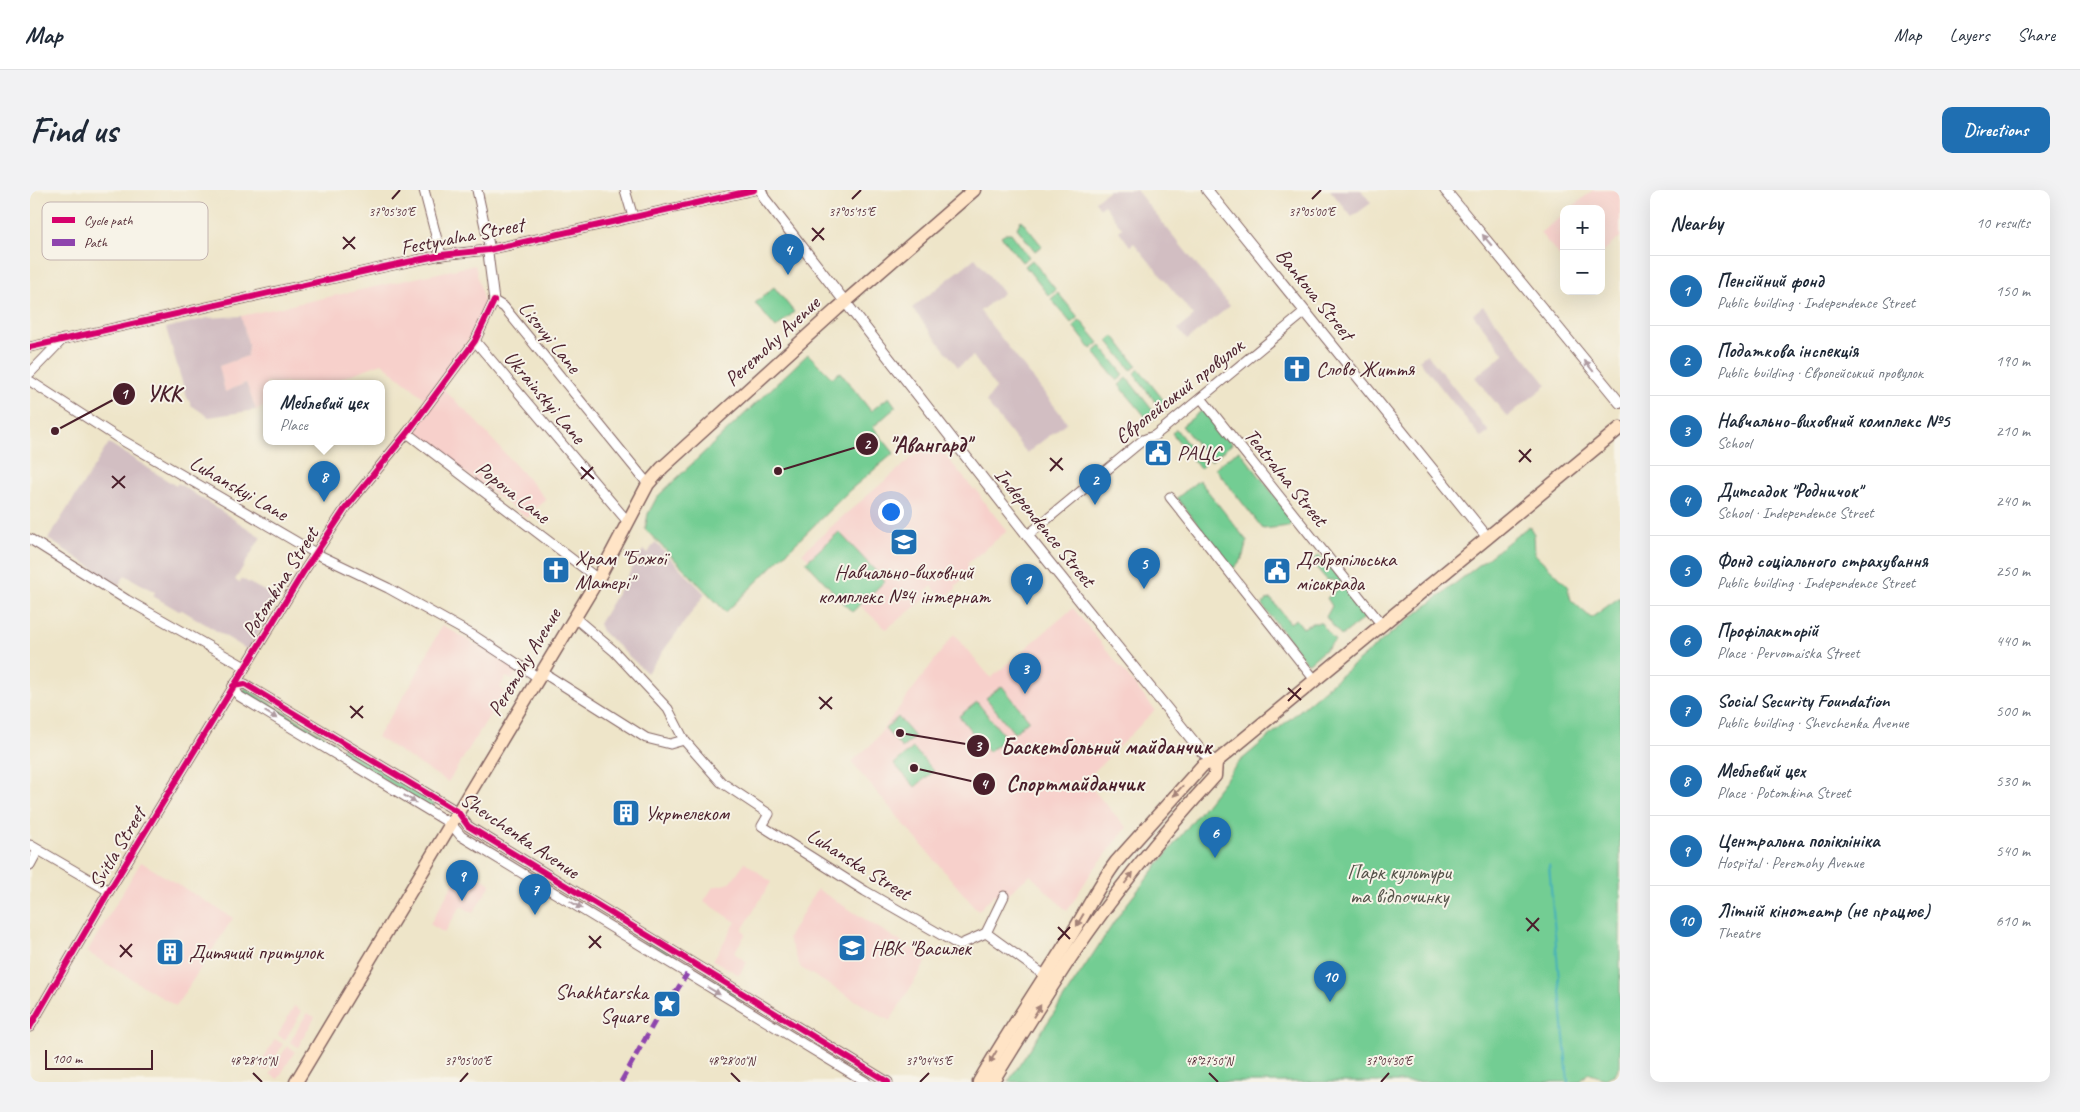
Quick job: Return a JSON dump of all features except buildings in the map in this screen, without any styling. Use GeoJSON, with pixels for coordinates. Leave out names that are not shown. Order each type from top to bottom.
{"type":"FeatureCollection","features":[{"type":"Feature","properties":{"kind":"main road","name":"Peremohy Avenue"},"geometry":{"type":"LineString","coordinates":[[296,1082],[598,579],[648,484],[662,468],[844,302],[974,190]]}},
{"type":"Feature","properties":{"kind":"main road"},"geometry":{"type":"LineString","coordinates":[[979,1082],[1044,975],[1071,936],[1103,879],[1203,765],[1216,762],[1620,428]]}},
{"type":"Feature","properties":{"kind":"main road"},"geometry":{"type":"LineString","coordinates":[[992,1082],[1071,957],[1117,893],[1215,776],[1216,762]]}},
{"type":"Feature","properties":{"kind":"street"},"geometry":{"type":"LineString","coordinates":[[424,190],[441,255]]}},
{"type":"Feature","properties":{"kind":"street","name":"Lisovyi Lane"},"geometry":{"type":"LineString","coordinates":[[477,190],[490,245],[488,250],[494,301],[504,307],[648,484]]}},
{"type":"Feature","properties":{"kind":"street"},"geometry":{"type":"LineString","coordinates":[[625,190],[633,217]]}},
{"type":"Feature","properties":{"kind":"street","name":"Festyvalna Street"},"geometry":{"type":"LineString","coordinates":[[30,347],[441,255],[488,250],[754,190]]}},
{"type":"Feature","properties":{"kind":"street","name":"Independence Street"},"geometry":{"type":"LineString","coordinates":[[761,190],[764,198],[844,302],[1028,535],[1202,752],[1216,762]]}},
{"type":"Feature","properties":{"kind":"street","name":"Bankova Street"},"geometry":{"type":"LineString","coordinates":[[1207,190],[1488,538]]}},
{"type":"Feature","properties":{"kind":"street"},"geometry":{"type":"LineString","coordinates":[[1446,190],[1620,404]]}},
{"type":"Feature","properties":{"kind":"street","name":"Potomkina Street"},"geometry":{"type":"LineString","coordinates":[[233,686],[345,509],[407,433],[475,341],[494,301]]}},
{"type":"Feature","properties":{"kind":"street","name":"Європейський провулок"},"geometry":{"type":"LineString","coordinates":[[1028,535],[1143,440],[1154,436],[1305,312]]}},
{"type":"Feature","properties":{"kind":"street"},"geometry":{"type":"LineString","coordinates":[[30,373],[63,339]]}},
{"type":"Feature","properties":{"kind":"street","name":"Ukrainskyi Lane"},"geometry":{"type":"LineString","coordinates":[[475,341],[628,522]]}},
{"type":"Feature","properties":{"kind":"street","name":"Luhanskyi Lane"},"geometry":{"type":"LineString","coordinates":[[30,381],[114,436],[317,554],[388,588],[541,675]]}},
{"type":"Feature","properties":{"kind":"street","name":"Teatralna Street"},"geometry":{"type":"LineString","coordinates":[[1201,398],[1382,625]]}},
{"type":"Feature","properties":{"kind":"street","name":"Popova Lane"},"geometry":{"type":"LineString","coordinates":[[407,433],[598,579]]}},
{"type":"Feature","properties":{"kind":"street"},"geometry":{"type":"LineString","coordinates":[[1170,497],[1315,680]]}},
{"type":"Feature","properties":{"kind":"street"},"geometry":{"type":"LineString","coordinates":[[30,539],[128,600],[245,667]]}},
{"type":"Feature","properties":{"kind":"street","name":"Luhanska Street"},"geometry":{"type":"LineString","coordinates":[[574,618],[614,651],[668,709],[684,740],[721,782],[768,814],[762,826],[865,891],[959,945],[986,933]]}},
{"type":"Feature","properties":{"kind":"street"},"geometry":{"type":"LineString","coordinates":[[541,675],[646,738],[670,744],[684,740]]}},
{"type":"Feature","properties":{"kind":"street","name":"Shevchenka Avenue"},"geometry":{"type":"LineString","coordinates":[[866,1082],[461,836],[451,824],[239,696],[233,686],[245,684],[458,812],[468,826],[888,1082]]}},
{"type":"Feature","properties":{"kind":"street","name":"Svitla Street"},"geometry":{"type":"LineString","coordinates":[[30,1027],[109,891],[233,686]]}},
{"type":"Feature","properties":{"kind":"street"},"geometry":{"type":"LineString","coordinates":[[30,845],[109,891]]}},
{"type":"Feature","properties":{"kind":"street"},"geometry":{"type":"LineString","coordinates":[[30,865],[38,850]]}},
{"type":"Feature","properties":{"kind":"street"},"geometry":{"type":"LineString","coordinates":[[1004,896],[986,933],[1044,975]]}},
{"type":"Feature","properties":{"kind":"shaded area"},"geometry":{"type":"Polygon","coordinates":[[[1109,190],[1136,190],[1230,306],[1187,340],[1178,329],[1194,316],[1134,243],[1130,246],[1119,231],[1122,228],[1104,205],[1100,208],[1095,201],[1109,190]]]}},
{"type":"Feature","properties":{"kind":"shaded area"},"geometry":{"type":"Polygon","coordinates":[[[1330,190],[1361,190],[1371,203],[1352,217],[1330,190]]]}},
{"type":"Feature","properties":{"kind":"shaded area"},"geometry":{"type":"Polygon","coordinates":[[[1593,190],[1620,190],[1620,237],[1605,250],[1605,205],[1575,205],[1593,190]]]}},
{"type":"Feature","properties":{"kind":"shaded area"},"geometry":{"type":"Polygon","coordinates":[[[1560,217],[1560,256],[1540,233],[1560,217]]]}},
{"type":"Feature","properties":{"kind":"shaded area"},"geometry":{"type":"Polygon","coordinates":[[[975,258],[1003,293],[980,311],[1067,422],[1027,453],[986,402],[996,388],[973,356],[958,367],[912,308],[975,258]]]}},
{"type":"Feature","properties":{"kind":"shaded area"},"geometry":{"type":"Polygon","coordinates":[[[475,265],[484,303],[483,317],[440,381],[446,392],[472,417],[546,499],[527,518],[411,434],[433,405],[382,363],[336,380],[263,380],[263,407],[256,410],[246,383],[225,392],[219,366],[247,356],[248,344],[241,316],[475,265]]]}},
{"type":"Feature","properties":{"kind":"shaded area"},"geometry":{"type":"Polygon","coordinates":[[[1483,306],[1547,385],[1507,417],[1475,377],[1504,354],[1473,314],[1483,306]]]}},
{"type":"Feature","properties":{"kind":"shaded area"},"geometry":{"type":"Polygon","coordinates":[[[241,316],[248,344],[247,356],[219,366],[225,392],[246,383],[256,410],[209,417],[191,405],[186,395],[166,328],[208,318],[241,316]]]}},
{"type":"Feature","properties":{"kind":"shaded area"},"geometry":{"type":"Polygon","coordinates":[[[1427,354],[1489,432],[1481,438],[1419,360],[1427,354]]]}},
{"type":"Feature","properties":{"kind":"shaded area","name":"Навчально-виховний комплекс №4 інтернат"},"geometry":{"type":"Polygon","coordinates":[[[933,440],[974,490],[976,489],[980,497],[1007,531],[967,564],[972,571],[955,586],[957,588],[943,599],[932,586],[924,593],[928,597],[886,629],[802,553],[933,440]]]}},
{"type":"Feature","properties":{"kind":"shaded area"},"geometry":{"type":"Polygon","coordinates":[[[109,443],[176,486],[178,483],[261,537],[235,580],[239,583],[242,579],[279,599],[248,650],[182,610],[179,611],[153,596],[155,592],[125,575],[119,585],[48,539],[109,443]]]}},
{"type":"Feature","properties":{"kind":"shaded area"},"geometry":{"type":"Polygon","coordinates":[[[655,542],[705,594],[647,673],[602,631],[599,624],[643,550],[648,553],[655,542]]]}},
{"type":"Feature","properties":{"kind":"shaded area"},"geometry":{"type":"Polygon","coordinates":[[[1073,608],[1155,710],[1085,781],[1127,828],[1091,873],[1067,911],[1030,875],[1001,900],[995,894],[978,911],[851,762],[872,744],[954,634],[991,678],[1073,608]]]}},
{"type":"Feature","properties":{"kind":"shaded area"},"geometry":{"type":"Polygon","coordinates":[[[442,625],[518,669],[512,680],[506,677],[500,688],[505,691],[448,782],[377,737],[411,685],[442,625]]]}},
{"type":"Feature","properties":{"kind":"shaded area"},"geometry":{"type":"Polygon","coordinates":[[[141,862],[233,918],[176,1006],[87,952],[141,862]]]}},
{"type":"Feature","properties":{"kind":"shaded area"},"geometry":{"type":"Polygon","coordinates":[[[745,862],[771,882],[742,930],[746,933],[734,953],[747,962],[739,975],[713,960],[736,922],[704,901],[713,887],[730,883],[745,862]]]}},
{"type":"Feature","properties":{"kind":"shaded area"},"geometry":{"type":"Polygon","coordinates":[[[463,867],[491,884],[473,913],[461,906],[444,933],[430,924],[463,867]]]}},
{"type":"Feature","properties":{"kind":"shaded area","name":"НВК \"Василек"},"geometry":{"type":"Polygon","coordinates":[[[817,889],[928,959],[890,1021],[801,968],[788,938],[817,889]]]}},
{"type":"Feature","properties":{"kind":"shaded area"},"geometry":{"type":"Polygon","coordinates":[[[294,1006],[302,1011],[285,1040],[278,1035],[294,1006]]]}},
{"type":"Feature","properties":{"kind":"shaded area"},"geometry":{"type":"Polygon","coordinates":[[[307,1013],[315,1017],[298,1047],[290,1042],[307,1013]]]}},
{"type":"Feature","properties":{"kind":"shaded area"},"geometry":{"type":"Polygon","coordinates":[[[275,1039],[283,1044],[267,1071],[259,1067],[275,1039]]]}},
{"type":"Feature","properties":{"kind":"shaded area"},"geometry":{"type":"Polygon","coordinates":[[[287,1046],[295,1051],[278,1079],[270,1074],[287,1046]]]}},
{"type":"Feature","properties":{"kind":"green space"},"geometry":{"type":"Polygon","coordinates":[[[1021,220],[1042,246],[1035,251],[1017,228],[1021,220]]]}},
{"type":"Feature","properties":{"kind":"green space"},"geometry":{"type":"Polygon","coordinates":[[[1011,233],[1029,257],[1022,262],[1001,236],[1011,233]]]}},
{"type":"Feature","properties":{"kind":"green space"},"geometry":{"type":"Polygon","coordinates":[[[1032,260],[1056,290],[1049,296],[1025,266],[1032,260]]]}},
{"type":"Feature","properties":{"kind":"green space"},"geometry":{"type":"Polygon","coordinates":[[[774,287],[794,312],[776,328],[755,303],[774,287]]]}},
{"type":"Feature","properties":{"kind":"green space"},"geometry":{"type":"Polygon","coordinates":[[[1058,293],[1078,317],[1071,323],[1051,299],[1058,293]]]}},
{"type":"Feature","properties":{"kind":"green space"},"geometry":{"type":"Polygon","coordinates":[[[1080,320],[1099,343],[1091,349],[1073,326],[1080,320]]]}},
{"type":"Feature","properties":{"kind":"green space"},"geometry":{"type":"Polygon","coordinates":[[[1114,336],[1137,366],[1131,370],[1108,341],[1114,336]]]}},
{"type":"Feature","properties":{"kind":"green space"},"geometry":{"type":"Polygon","coordinates":[[[1101,346],[1124,375],[1117,381],[1094,352],[1101,346]]]}},
{"type":"Feature","properties":{"kind":"green space"},"geometry":{"type":"Polygon","coordinates":[[[808,354],[832,378],[840,372],[871,411],[889,397],[896,407],[873,427],[894,453],[850,490],[726,612],[645,529],[648,514],[657,497],[808,354]]]}},
{"type":"Feature","properties":{"kind":"green space"},"geometry":{"type":"Polygon","coordinates":[[[1139,369],[1169,407],[1163,412],[1134,374],[1139,369]]]}},
{"type":"Feature","properties":{"kind":"green space"},"geometry":{"type":"Polygon","coordinates":[[[1127,378],[1157,416],[1150,422],[1119,385],[1127,378]]]}},
{"type":"Feature","properties":{"kind":"green space"},"geometry":{"type":"Polygon","coordinates":[[[1204,409],[1232,444],[1211,461],[1182,426],[1204,409]]]}},
{"type":"Feature","properties":{"kind":"green space"},"geometry":{"type":"Polygon","coordinates":[[[1176,429],[1204,465],[1200,469],[1172,433],[1176,429]]]}},
{"type":"Feature","properties":{"kind":"green space"},"geometry":{"type":"Polygon","coordinates":[[[1239,450],[1293,519],[1290,526],[1263,529],[1215,468],[1239,450]]]}},
{"type":"Feature","properties":{"kind":"green space"},"geometry":{"type":"Polygon","coordinates":[[[1199,480],[1247,541],[1242,559],[1233,569],[1177,498],[1199,480]]]}},
{"type":"Feature","properties":{"kind":"green space","name":"Парк культури та відпочинку"},"geometry":{"type":"Polygon","coordinates":[[[1529,526],[1534,534],[1535,554],[1567,585],[1571,600],[1591,618],[1620,597],[1620,1066],[1615,1074],[1605,1079],[1588,1073],[1580,1082],[1008,1082],[1123,909],[1239,762],[1384,639],[1529,526]]]}},
{"type":"Feature","properties":{"kind":"green space"},"geometry":{"type":"Polygon","coordinates":[[[839,532],[885,581],[852,612],[806,562],[839,532]]]}},
{"type":"Feature","properties":{"kind":"green space"},"geometry":{"type":"Polygon","coordinates":[[[1319,555],[1342,581],[1337,585],[1333,580],[1327,580],[1314,565],[1314,560],[1319,555]]]}},
{"type":"Feature","properties":{"kind":"green space"},"geometry":{"type":"Polygon","coordinates":[[[1344,584],[1367,616],[1341,636],[1326,617],[1332,606],[1327,598],[1344,584]]]}},
{"type":"Feature","properties":{"kind":"green space"},"geometry":{"type":"Polygon","coordinates":[[[1271,599],[1290,623],[1296,619],[1303,628],[1312,623],[1321,623],[1335,641],[1309,663],[1306,662],[1262,605],[1266,600],[1271,599]]]}},
{"type":"Feature","properties":{"kind":"green space"},"geometry":{"type":"Polygon","coordinates":[[[1002,686],[1029,720],[1014,733],[986,698],[1002,686]]]}},
{"type":"Feature","properties":{"kind":"green space"},"geometry":{"type":"Polygon","coordinates":[[[245,688],[336,743],[333,748],[242,694],[245,688]]]}},
{"type":"Feature","properties":{"kind":"green space"},"geometry":{"type":"Polygon","coordinates":[[[977,702],[1006,738],[988,752],[959,716],[977,702]]]}},
{"type":"Feature","properties":{"kind":"green space"},"geometry":{"type":"Polygon","coordinates":[[[898,717],[915,737],[902,748],[885,729],[898,717]]]}},
{"type":"Feature","properties":{"kind":"green space"},"geometry":{"type":"Polygon","coordinates":[[[342,747],[435,804],[432,809],[339,752],[342,747]]]}},
{"type":"Feature","properties":{"kind":"green space"},"geometry":{"type":"Polygon","coordinates":[[[913,748],[934,771],[915,787],[894,764],[913,748]]]}},
{"type":"Feature","properties":{"kind":"green space"},"geometry":{"type":"Polygon","coordinates":[[[632,929],[746,999],[744,1003],[629,933],[632,929]]]}},
{"type":"Feature","properties":{"kind":"waterway"},"geometry":{"type":"LineString","coordinates":[[1549,865],[1568,1082]]}},
{"type":"Feature","properties":{"kind":"marked path"},"geometry":{"type":"LineString","coordinates":[[675,993],[687,974]]}},
{"type":"Feature","properties":{"kind":"marked path"},"geometry":{"type":"LineString","coordinates":[[621,1082],[659,1014]]}},
{"type":"Feature","properties":{"kind":"cycle path"},"geometry":{"type":"LineString","coordinates":[[30,347],[384,267],[441,255],[488,250],[754,190]]}},
{"type":"Feature","properties":{"kind":"cycle path"},"geometry":{"type":"LineString","coordinates":[[30,1027],[109,891],[304,571],[345,509],[407,433],[475,341],[494,301]]}},
{"type":"Feature","properties":{"kind":"cycle path"},"geometry":{"type":"LineString","coordinates":[[233,686],[245,684],[458,812],[468,826],[888,1082]]}},
{"type":"Feature","properties":{"kind":"place","name":"Дитсадок \"Родничок\""},"geometry":{"type":"Point","coordinates":[788,275]}},
{"type":"Feature","properties":{"kind":"place","name":"Слово Життя"},"geometry":{"type":"Point","coordinates":[1297,369]}},
{"type":"Feature","properties":{"kind":"place","name":"УКК"},"geometry":{"type":"Point","coordinates":[55,431]}},
{"type":"Feature","properties":{"kind":"place","name":"РАЦС"},"geometry":{"type":"Point","coordinates":[1158,453]}},
{"type":"Feature","properties":{"kind":"place","name":"\"Авангард\""},"geometry":{"type":"Point","coordinates":[778,471]}},
{"type":"Feature","properties":{"kind":"place","name":"Меблевий цех"},"geometry":{"type":"Point","coordinates":[324,502]}},
{"type":"Feature","properties":{"kind":"place","name":"Податкова інспекція"},"geometry":{"type":"Point","coordinates":[1095,505]}},
{"type":"Feature","properties":{"kind":"place","name":"Навчально-виховний комплекс №4 інтернат"},"geometry":{"type":"Point","coordinates":[904,542]}},
{"type":"Feature","properties":{"kind":"place","name":"Храм \"Божої Матері\""},"geometry":{"type":"Point","coordinates":[556,570]}},
{"type":"Feature","properties":{"kind":"place","name":"Добропільська міськрада"},"geometry":{"type":"Point","coordinates":[1277,571]}},
{"type":"Feature","properties":{"kind":"place","name":"Фонд соціального страхування"},"geometry":{"type":"Point","coordinates":[1144,589]}},
{"type":"Feature","properties":{"kind":"place","name":"Пенсійний фонд"},"geometry":{"type":"Point","coordinates":[1027,605]}},
{"type":"Feature","properties":{"kind":"place","name":"Навчально-виховний комплекс №5"},"geometry":{"type":"Point","coordinates":[1025,694]}},
{"type":"Feature","properties":{"kind":"place","name":"Баскетбольний майданчик"},"geometry":{"type":"Point","coordinates":[900,733]}},
{"type":"Feature","properties":{"kind":"place","name":"Спортмайданчик"},"geometry":{"type":"Point","coordinates":[914,768]}},
{"type":"Feature","properties":{"kind":"place","name":"Укртелеком"},"geometry":{"type":"Point","coordinates":[626,813]}},
{"type":"Feature","properties":{"kind":"place","name":"Профілакторій"},"geometry":{"type":"Point","coordinates":[1215,858]}},
{"type":"Feature","properties":{"kind":"place","name":"Центральна поліклініка"},"geometry":{"type":"Point","coordinates":[462,901]}},
{"type":"Feature","properties":{"kind":"place","name":"Social Security Foundation"},"geometry":{"type":"Point","coordinates":[535,915]}},
{"type":"Feature","properties":{"kind":"place","name":"НВК \"Василек"},"geometry":{"type":"Point","coordinates":[852,948]}},
{"type":"Feature","properties":{"kind":"place","name":"Дитячий притулок"},"geometry":{"type":"Point","coordinates":[170,952]}},
{"type":"Feature","properties":{"kind":"place","name":"Літній кінотеатр (не працює)"},"geometry":{"type":"Point","coordinates":[1330,1002]}},
{"type":"Feature","properties":{"kind":"place","name":"Shakhtarska Square"},"geometry":{"type":"Point","coordinates":[667,1004]}}]}
